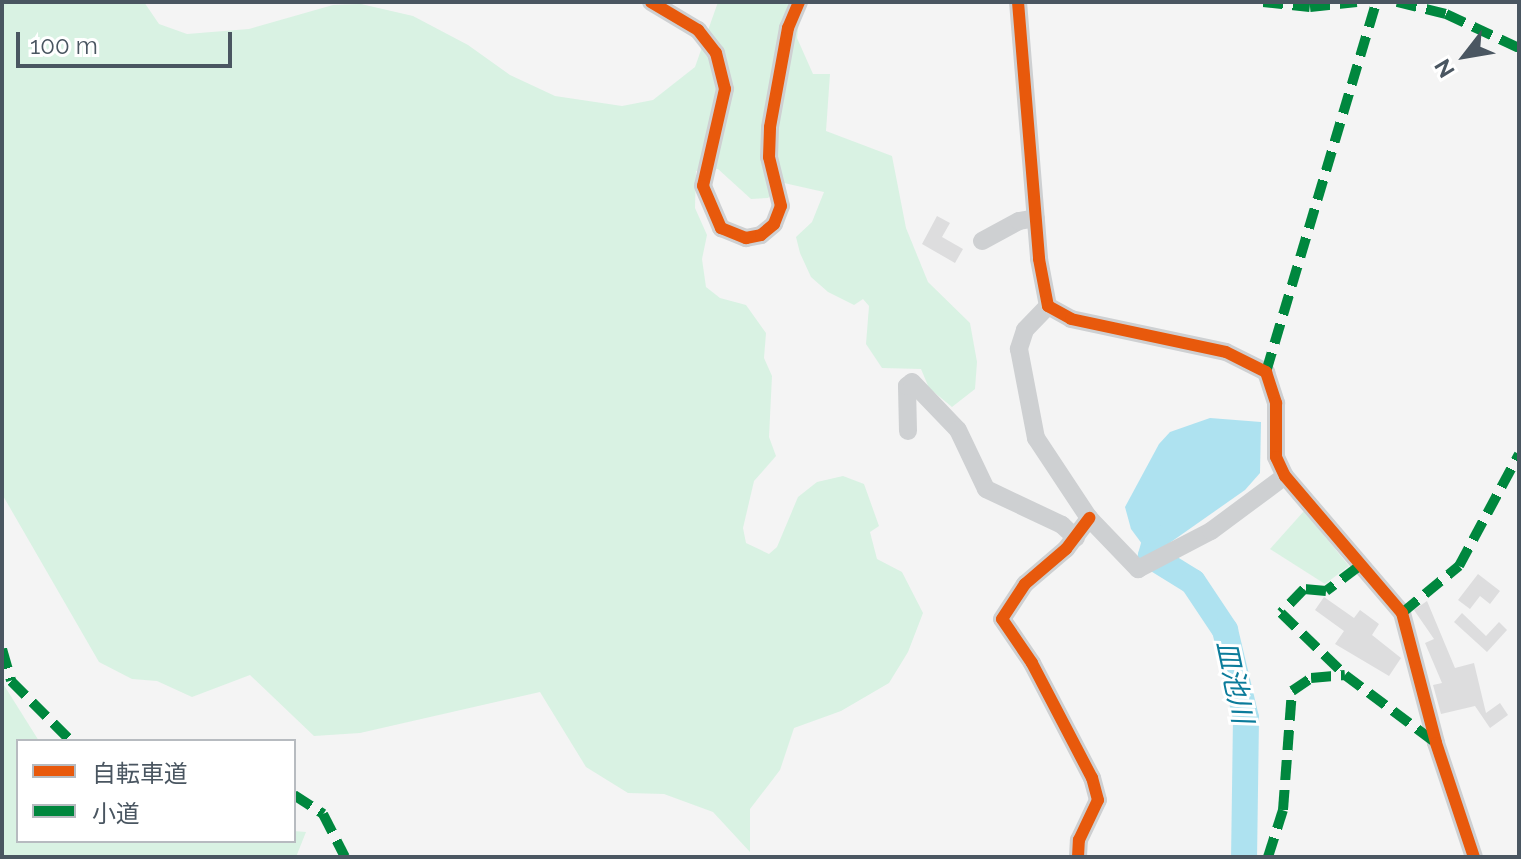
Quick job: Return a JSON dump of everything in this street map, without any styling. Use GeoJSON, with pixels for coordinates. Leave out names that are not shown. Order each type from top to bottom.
{"type":"FeatureCollection","features":[{"type":"Feature","properties":{"kind":"street"},"geometry":{"type":"LineString","coordinates":[[651,2],[698,30],[716,53],[725,89],[703,186],[721,228],[746,238],[761,235],[774,224],[781,206],[769,157],[770,127],[788,28],[799,2]]}},
{"type":"Feature","properties":{"kind":"street"},"geometry":{"type":"LineString","coordinates":[[1018,2],[1036,218],[1048,306]]}},
{"type":"Feature","properties":{"kind":"street"},"geometry":{"type":"LineString","coordinates":[[982,241],[1019,221],[1036,218]]}},
{"type":"Feature","properties":{"kind":"street"},"geometry":{"type":"LineString","coordinates":[[1048,306],[1071,319],[1226,352],[1266,372],[1276,403],[1276,457],[1285,476],[1402,613],[1436,743],[1474,857]]}},
{"type":"Feature","properties":{"kind":"street"},"geometry":{"type":"LineString","coordinates":[[1048,306],[1025,330],[1019,349],[1020,374],[1036,438],[1089,518],[1138,569],[1158,562],[1211,531],[1285,476]]}},
{"type":"Feature","properties":{"kind":"street"},"geometry":{"type":"LineString","coordinates":[[908,431],[907,386],[912,382],[958,430],[986,489],[1062,525],[1076,538]]}},
{"type":"Feature","properties":{"kind":"street"},"geometry":{"type":"LineString","coordinates":[[1078,857],[1079,840],[1098,800],[1092,778],[1032,663],[1002,619],[1025,584],[1076,538],[1089,518]]}},
{"type":"Feature","properties":{"kind":"green space"},"geometry":{"type":"Polygon","coordinates":[[[2,2],[144,2],[159,24],[187,34],[249,29],[333,5],[361,4],[413,16],[468,45],[510,75],[555,96],[622,106],[653,100],[695,67],[718,2],[801,2],[797,38],[813,74],[830,74],[826,131],[892,156],[906,228],[928,282],[970,323],[977,362],[975,389],[952,407],[929,388],[921,369],[882,368],[866,344],[869,306],[863,299],[854,305],[828,292],[811,277],[800,253],[796,237],[812,222],[824,192],[784,183],[768,198],[751,199],[718,169],[696,171],[695,208],[707,235],[702,259],[706,287],[720,298],[746,305],[766,333],[764,358],[772,376],[769,437],[776,456],[754,481],[743,528],[746,543],[769,554],[777,547],[798,497],[817,482],[843,476],[864,484],[879,526],[870,532],[877,559],[902,572],[923,613],[908,652],[889,683],[841,711],[794,728],[780,770],[750,809],[750,852],[713,812],[664,794],[628,793],[586,767],[540,692],[360,733],[314,736],[250,675],[192,697],[157,681],[132,679],[99,662],[2,494],[2,2]]]}},
{"type":"Feature","properties":{"kind":"green space"},"geometry":{"type":"Polygon","coordinates":[[[1304,511],[1349,566],[1325,584],[1270,549],[1304,511]]]}},
{"type":"Feature","properties":{"kind":"green space"},"geometry":{"type":"Polygon","coordinates":[[[2,682],[38,739],[16,739],[16,843],[296,843],[296,831],[306,832],[296,857],[2,857],[2,682]]]}},
{"type":"Feature","properties":{"kind":"water"},"geometry":{"type":"Polygon","coordinates":[[[1210,418],[1261,422],[1260,473],[1245,490],[1151,556],[1131,529],[1125,507],[1159,444],[1170,432],[1210,418]]]}},
{"type":"Feature","properties":{"kind":"building"},"geometry":{"type":"Polygon","coordinates":[[[937,216],[950,223],[942,237],[963,249],[955,263],[922,244],[937,216]]]}},
{"type":"Feature","properties":{"kind":"building"},"geometry":{"type":"Polygon","coordinates":[[[1478,574],[1500,591],[1490,604],[1480,596],[1470,609],[1458,600],[1478,574]]]}},
{"type":"Feature","properties":{"kind":"building"},"geometry":{"type":"Polygon","coordinates":[[[1324,597],[1354,618],[1360,610],[1379,624],[1372,635],[1401,658],[1389,676],[1335,644],[1344,631],[1315,610],[1324,597]]]}},
{"type":"Feature","properties":{"kind":"building"},"geometry":{"type":"Polygon","coordinates":[[[1427,601],[1455,668],[1474,663],[1486,713],[1500,703],[1508,715],[1490,728],[1475,706],[1441,714],[1433,685],[1442,683],[1425,643],[1434,639],[1414,610],[1427,601]]]}},
{"type":"Feature","properties":{"kind":"building"},"geometry":{"type":"Polygon","coordinates":[[[1462,613],[1486,636],[1499,622],[1507,630],[1487,652],[1454,622],[1462,613]]]}},
{"type":"Feature","properties":{"kind":"waterway","name":"皿池川"},"geometry":{"type":"LineString","coordinates":[[1156,538],[1151,556],[1193,582],[1225,630],[1246,718],[1244,857]]}},
{"type":"Feature","properties":{"kind":"marked path"},"geometry":{"type":"LineString","coordinates":[[1263,2],[1310,7],[1357,2]]}},
{"type":"Feature","properties":{"kind":"marked path"},"geometry":{"type":"LineString","coordinates":[[1266,372],[1376,2]]}},
{"type":"Feature","properties":{"kind":"marked path"},"geometry":{"type":"LineString","coordinates":[[1397,2],[1446,14],[1519,48]]}},
{"type":"Feature","properties":{"kind":"marked path"},"geometry":{"type":"LineString","coordinates":[[1402,613],[1459,566],[1519,454]]}},
{"type":"Feature","properties":{"kind":"marked path"},"geometry":{"type":"LineString","coordinates":[[1358,567],[1326,591],[1304,589],[1281,613],[1345,675],[1436,743]]}},
{"type":"Feature","properties":{"kind":"marked path"},"geometry":{"type":"LineString","coordinates":[[2,649],[11,681],[69,739]]}},
{"type":"Feature","properties":{"kind":"marked path"},"geometry":{"type":"LineString","coordinates":[[1268,857],[1283,810],[1292,691],[1311,678],[1345,675]]}},
{"type":"Feature","properties":{"kind":"marked path"},"geometry":{"type":"LineString","coordinates":[[296,796],[323,814],[345,857]]}},
{"type":"Feature","properties":{"kind":"cycle path"},"geometry":{"type":"LineString","coordinates":[[651,2],[698,30],[716,53],[725,89],[703,186],[721,228],[746,238],[761,235],[774,224],[781,206],[769,157],[770,127],[788,28],[799,2]]}},
{"type":"Feature","properties":{"kind":"cycle path"},"geometry":{"type":"LineString","coordinates":[[1018,2],[1039,259],[1048,306],[1071,319],[1226,352],[1266,372],[1276,403],[1276,457],[1285,476],[1402,613],[1436,743],[1474,857]]}},
{"type":"Feature","properties":{"kind":"cycle path"},"geometry":{"type":"LineString","coordinates":[[1078,857],[1079,840],[1098,800],[1092,778],[1032,663],[1002,619],[1025,584],[1066,549],[1089,518]]}}]}
